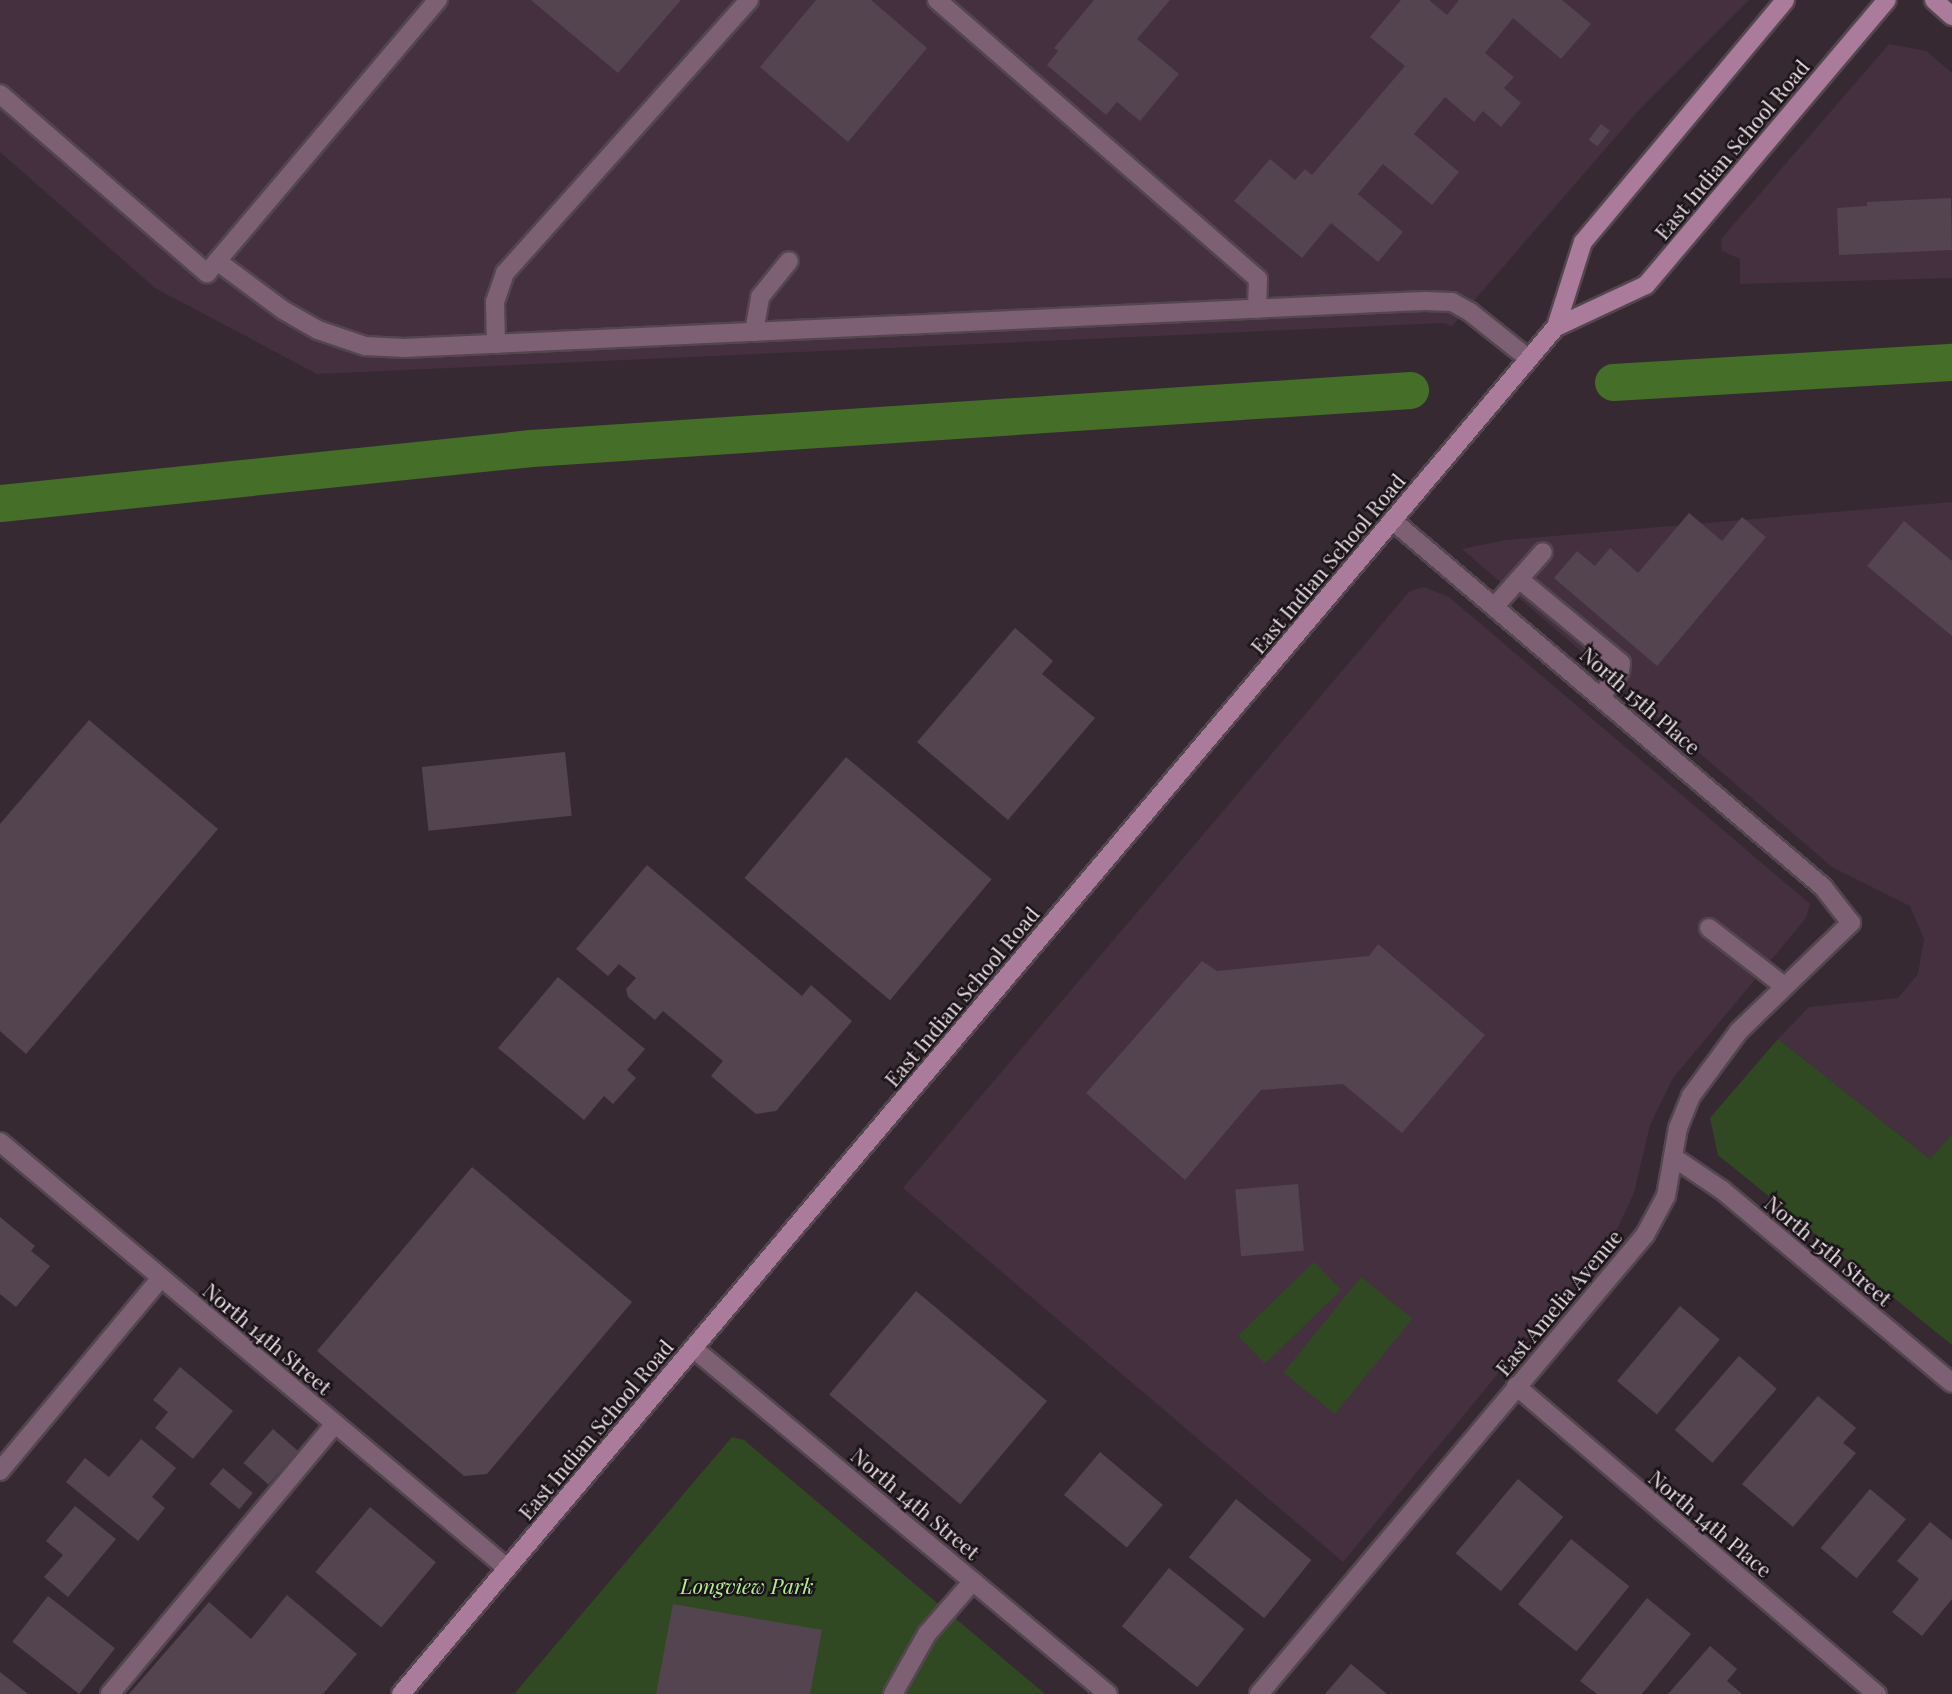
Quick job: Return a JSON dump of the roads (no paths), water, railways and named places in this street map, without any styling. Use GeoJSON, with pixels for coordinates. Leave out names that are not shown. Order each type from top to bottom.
{"type":"FeatureCollection","features":[{"type":"Feature","properties":{"kind":"main road","name":"East Indian School Road"},"geometry":{"type":"LineString","coordinates":[[401,1694],[1556,327],[1583,242],[1785,0]]}},
{"type":"Feature","properties":{"kind":"main road","name":"East Indian School Road"},"geometry":{"type":"LineString","coordinates":[[1556,327],[1646,285],[1887,0]]}},
{"type":"Feature","properties":{"kind":"main road"},"geometry":{"type":"LineString","coordinates":[[1934,0],[1952,16]]}},
{"type":"Feature","properties":{"kind":"street"},"geometry":{"type":"LineString","coordinates":[[0,94],[207,274],[438,0]]}},
{"type":"Feature","properties":{"kind":"street"},"geometry":{"type":"LineString","coordinates":[[496,344],[495,302],[505,273],[749,0]]}},
{"type":"Feature","properties":{"kind":"street"},"geometry":{"type":"LineString","coordinates":[[937,0],[1258,279],[1257,309]]}},
{"type":"Feature","properties":{"kind":"street"},"geometry":{"type":"LineString","coordinates":[[217,261],[283,310],[318,330],[365,346],[496,344],[1452,302],[1529,359]]}},
{"type":"Feature","properties":{"kind":"street"},"geometry":{"type":"LineString","coordinates":[[754,332],[760,297],[789,261]]}},
{"type":"Feature","properties":{"kind":"street","name":"North 15th Place"},"geometry":{"type":"LineString","coordinates":[[1392,520],[1823,887],[1851,923]]}},
{"type":"Feature","properties":{"kind":"street"},"geometry":{"type":"LineString","coordinates":[[1495,606],[1543,552]]}},
{"type":"Feature","properties":{"kind":"street"},"geometry":{"type":"LineString","coordinates":[[1519,579],[1621,663],[1620,671],[1601,696]]}},
{"type":"Feature","properties":{"kind":"street","name":"East Amelia Avenue"},"geometry":{"type":"LineString","coordinates":[[1259,1694],[1645,1235],[1666,1196],[1678,1128],[1691,1096],[1739,1031],[1851,923]]}},
{"type":"Feature","properties":{"kind":"street"},"geometry":{"type":"LineString","coordinates":[[1709,928],[1784,986]]}},
{"type":"Feature","properties":{"kind":"street","name":"North 14th Street"},"geometry":{"type":"LineString","coordinates":[[0,1142],[507,1568]]}},
{"type":"Feature","properties":{"kind":"street","name":"North 15th Street"},"geometry":{"type":"LineString","coordinates":[[1673,1157],[1722,1190],[1952,1383]]}},
{"type":"Feature","properties":{"kind":"street"},"geometry":{"type":"LineString","coordinates":[[0,1471],[161,1278]]}},
{"type":"Feature","properties":{"kind":"street","name":"North 14th Street"},"geometry":{"type":"LineString","coordinates":[[693,1348],[1108,1694]]}},
{"type":"Feature","properties":{"kind":"street","name":"North 14th Place"},"geometry":{"type":"LineString","coordinates":[[1516,1386],[1877,1694]]}},
{"type":"Feature","properties":{"kind":"street"},"geometry":{"type":"LineString","coordinates":[[110,1694],[335,1424]]}},
{"type":"Feature","properties":{"kind":"street"},"geometry":{"type":"LineString","coordinates":[[893,1694],[926,1634],[973,1581]]}},
{"type":"Feature","properties":{"kind":"waterway"},"geometry":{"type":"LineString","coordinates":[[1613,382],[1952,362]]}},
{"type":"Feature","properties":{"kind":"waterway"},"geometry":{"type":"LineString","coordinates":[[0,503],[531,448],[1410,390]]}},
{"type":"Feature","properties":{"kind":"park label","name":"Longview Park"},"geometry":{"type":"Point","coordinates":[747,1585]}}]}
